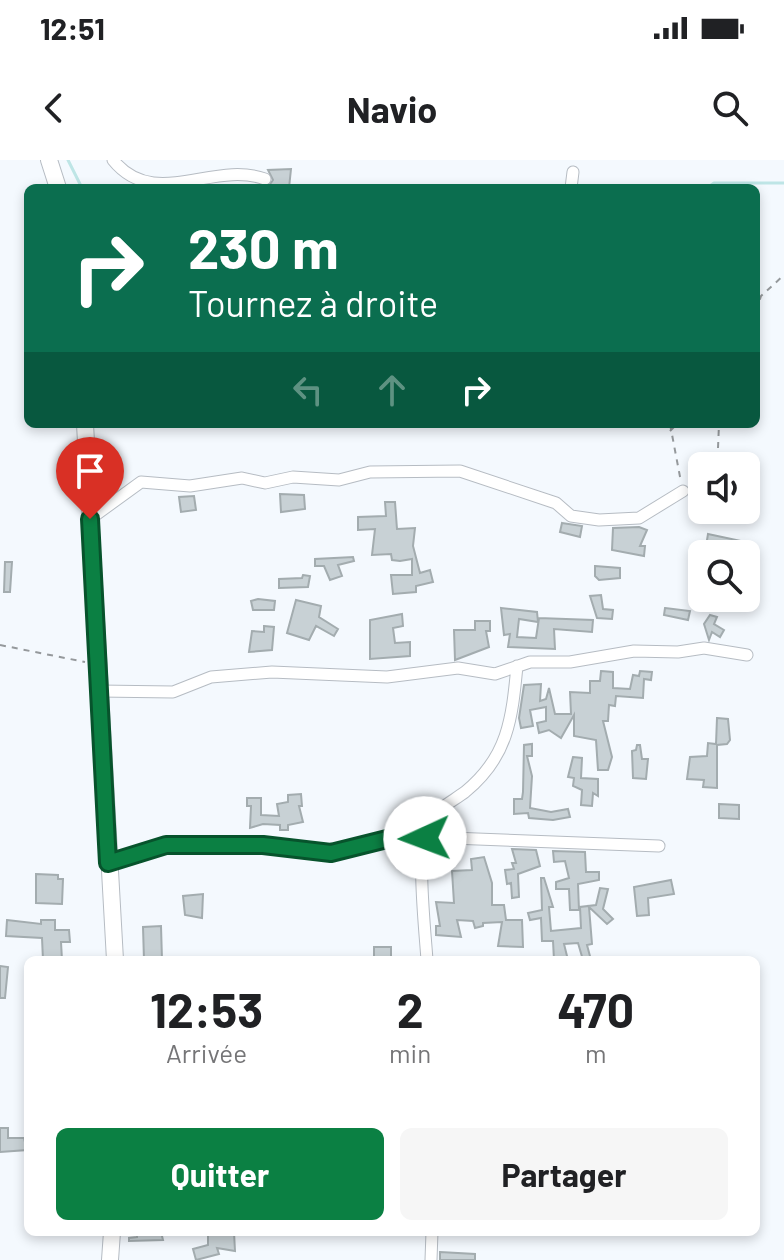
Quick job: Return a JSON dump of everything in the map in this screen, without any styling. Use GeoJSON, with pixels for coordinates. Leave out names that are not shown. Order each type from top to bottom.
{"type":"FeatureCollection","features":[{"type":"Feature","properties":{"kind":"highway"},"geometry":{"type":"LineString","coordinates":[[49,160],[57,184]]}},
{"type":"Feature","properties":{"kind":"highway"},"geometry":{"type":"LineString","coordinates":[[85,428],[115,956]]}},
{"type":"Feature","properties":{"kind":"highway"},"geometry":{"type":"LineString","coordinates":[[110,1260],[112,1236]]}},
{"type":"Feature","properties":{"kind":"street"},"geometry":{"type":"LineString","coordinates":[[113,160],[126,173],[146,178],[220,162],[250,166],[265,179]]}},
{"type":"Feature","properties":{"kind":"street"},"geometry":{"type":"LineString","coordinates":[[572,184],[573,172]]}},
{"type":"Feature","properties":{"kind":"street"},"geometry":{"type":"LineString","coordinates":[[90,519],[141,482],[190,486],[242,478],[265,483],[293,477],[339,480],[370,472],[460,471],[556,503],[571,516],[599,520],[639,518],[683,491]]}},
{"type":"Feature","properties":{"kind":"street"},"geometry":{"type":"LineString","coordinates":[[99,691],[173,692],[211,677],[247,673],[387,677],[458,668],[495,674],[517,666],[634,651],[723,649],[747,655]]}},
{"type":"Feature","properties":{"kind":"street"},"geometry":{"type":"LineString","coordinates":[[427,956],[426,827],[432,816],[486,775],[508,735],[517,666]]}},
{"type":"Feature","properties":{"kind":"street"},"geometry":{"type":"LineString","coordinates":[[108,863],[166,845],[263,845],[331,853],[399,836],[659,846]]}},
{"type":"Feature","properties":{"kind":"street"},"geometry":{"type":"LineString","coordinates":[[431,1260],[432,1236]]}},
{"type":"Feature","properties":{"kind":"path"},"geometry":{"type":"LineString","coordinates":[[760,299],[784,275]]}},
{"type":"Feature","properties":{"kind":"path"},"geometry":{"type":"LineString","coordinates":[[670,428],[683,491]]}},
{"type":"Feature","properties":{"kind":"path"},"geometry":{"type":"LineString","coordinates":[[669,432],[673,428]]}},
{"type":"Feature","properties":{"kind":"path"},"geometry":{"type":"LineString","coordinates":[[718,448],[719,428]]}},
{"type":"Feature","properties":{"kind":"path"},"geometry":{"type":"LineString","coordinates":[[0,645],[97,664]]}},
{"type":"Feature","properties":{"kind":"building"},"geometry":{"type":"Polygon","coordinates":[[[291,169],[289,184],[270,184],[273,180],[268,170],[291,169]]]}},
{"type":"Feature","properties":{"kind":"building"},"geometry":{"type":"Polygon","coordinates":[[[280,494],[304,495],[305,509],[281,512],[280,494]]]}},
{"type":"Feature","properties":{"kind":"building"},"geometry":{"type":"Polygon","coordinates":[[[194,496],[196,510],[181,512],[179,497],[194,496]]]}},
{"type":"Feature","properties":{"kind":"building"},"geometry":{"type":"Polygon","coordinates":[[[385,502],[395,502],[397,529],[415,528],[413,546],[420,573],[430,570],[433,582],[416,586],[416,592],[393,594],[391,575],[412,575],[412,559],[400,561],[392,560],[391,554],[372,555],[375,529],[358,530],[358,517],[386,516],[385,502]]]}},
{"type":"Feature","properties":{"kind":"building"},"geometry":{"type":"Polygon","coordinates":[[[562,523],[582,526],[580,537],[560,532],[562,523]]]}},
{"type":"Feature","properties":{"kind":"building"},"geometry":{"type":"Polygon","coordinates":[[[639,527],[647,530],[640,546],[645,546],[644,556],[612,550],[613,528],[639,527]]]}},
{"type":"Feature","properties":{"kind":"building"},"geometry":{"type":"Polygon","coordinates":[[[708,534],[736,540],[707,540],[708,534]]]}},
{"type":"Feature","properties":{"kind":"building"},"geometry":{"type":"Polygon","coordinates":[[[353,557],[354,561],[338,565],[342,576],[330,580],[324,566],[315,566],[315,559],[353,557]]]}},
{"type":"Feature","properties":{"kind":"building"},"geometry":{"type":"Polygon","coordinates":[[[5,562],[12,562],[10,592],[4,592],[5,562]]]}},
{"type":"Feature","properties":{"kind":"building"},"geometry":{"type":"Polygon","coordinates":[[[595,566],[620,568],[620,578],[599,580],[595,576],[595,566]]]}},
{"type":"Feature","properties":{"kind":"building"},"geometry":{"type":"Polygon","coordinates":[[[303,575],[310,576],[308,587],[279,588],[279,579],[302,578],[303,575]]]}},
{"type":"Feature","properties":{"kind":"building"},"geometry":{"type":"Polygon","coordinates":[[[601,595],[603,609],[613,610],[612,619],[597,618],[590,596],[601,595]]]}},
{"type":"Feature","properties":{"kind":"building"},"geometry":{"type":"Polygon","coordinates":[[[296,600],[321,606],[319,617],[338,629],[334,636],[316,626],[309,640],[287,633],[296,600]]]}},
{"type":"Feature","properties":{"kind":"building"},"geometry":{"type":"Polygon","coordinates":[[[251,601],[275,601],[274,610],[253,610],[251,601]]]}},
{"type":"Feature","properties":{"kind":"building"},"geometry":{"type":"Polygon","coordinates":[[[501,608],[537,612],[538,622],[519,619],[517,637],[536,638],[539,618],[593,620],[592,632],[554,629],[555,649],[508,647],[510,634],[504,635],[501,608]]]}},
{"type":"Feature","properties":{"kind":"building"},"geometry":{"type":"Polygon","coordinates":[[[665,608],[690,612],[688,620],[664,615],[665,608]]]}},
{"type":"Feature","properties":{"kind":"building"},"geometry":{"type":"Polygon","coordinates":[[[402,614],[403,626],[393,628],[395,643],[410,642],[410,656],[370,659],[370,620],[402,614]]]}},
{"type":"Feature","properties":{"kind":"building"},"geometry":{"type":"Polygon","coordinates":[[[710,615],[717,617],[714,624],[724,630],[720,637],[712,632],[709,640],[704,624],[710,615]]]}},
{"type":"Feature","properties":{"kind":"building"},"geometry":{"type":"Polygon","coordinates":[[[475,621],[490,621],[490,631],[486,631],[489,647],[455,660],[454,630],[475,630],[475,621]]]}},
{"type":"Feature","properties":{"kind":"building"},"geometry":{"type":"Polygon","coordinates":[[[264,626],[274,627],[272,650],[249,652],[252,631],[264,632],[264,626]]]}},
{"type":"Feature","properties":{"kind":"building"},"geometry":{"type":"Polygon","coordinates":[[[601,671],[613,672],[613,688],[630,689],[633,675],[639,676],[640,671],[652,672],[651,680],[644,679],[643,698],[616,696],[615,706],[609,705],[608,721],[603,721],[612,757],[608,770],[598,770],[596,740],[574,736],[574,715],[561,738],[549,730],[539,733],[537,723],[546,721],[546,707],[530,710],[533,726],[521,728],[519,718],[524,685],[541,684],[540,701],[546,699],[549,688],[555,714],[571,714],[570,692],[590,693],[590,681],[600,681],[601,671]]]}},
{"type":"Feature","properties":{"kind":"building"},"geometry":{"type":"Polygon","coordinates":[[[717,718],[728,719],[730,740],[727,744],[717,745],[717,788],[703,787],[704,780],[687,779],[690,757],[707,756],[708,743],[716,744],[717,718]]]}},
{"type":"Feature","properties":{"kind":"building"},"geometry":{"type":"Polygon","coordinates":[[[532,744],[532,756],[527,756],[532,776],[530,808],[551,812],[568,809],[570,817],[553,820],[529,818],[528,813],[514,814],[514,799],[522,799],[524,745],[532,744]]]}},
{"type":"Feature","properties":{"kind":"building"},"geometry":{"type":"Polygon","coordinates":[[[640,745],[642,759],[648,759],[646,779],[633,778],[632,751],[636,750],[640,745]]]}},
{"type":"Feature","properties":{"kind":"building"},"geometry":{"type":"Polygon","coordinates":[[[573,757],[582,758],[581,778],[598,779],[598,796],[593,793],[592,806],[581,805],[582,790],[573,786],[574,778],[568,777],[573,757]]]}},
{"type":"Feature","properties":{"kind":"building"},"geometry":{"type":"Polygon","coordinates":[[[301,794],[302,806],[299,806],[303,822],[288,825],[288,830],[280,830],[280,825],[263,824],[250,828],[251,806],[247,806],[247,798],[261,798],[261,815],[279,816],[277,804],[288,802],[288,795],[301,794]]]}},
{"type":"Feature","properties":{"kind":"building"},"geometry":{"type":"Polygon","coordinates":[[[719,804],[739,805],[739,819],[719,818],[719,804]]]}},
{"type":"Feature","properties":{"kind":"building"},"geometry":{"type":"Polygon","coordinates":[[[512,849],[536,850],[540,866],[518,874],[519,897],[512,898],[511,883],[507,884],[505,870],[514,869],[512,863],[516,863],[512,849]]]}},
{"type":"Feature","properties":{"kind":"building"},"geometry":{"type":"Polygon","coordinates":[[[553,851],[585,852],[586,872],[599,872],[599,880],[578,884],[579,910],[570,910],[569,889],[556,889],[556,882],[569,878],[565,861],[554,862],[553,851]]]}},
{"type":"Feature","properties":{"kind":"building"},"geometry":{"type":"Polygon","coordinates":[[[484,857],[492,883],[492,905],[504,905],[506,920],[522,920],[523,947],[498,946],[502,922],[483,923],[483,926],[475,928],[473,921],[457,920],[461,937],[436,935],[436,926],[440,926],[436,902],[454,903],[452,871],[472,870],[471,859],[484,857]]]}},
{"type":"Feature","properties":{"kind":"building"},"geometry":{"type":"Polygon","coordinates":[[[36,874],[58,875],[58,879],[63,879],[62,904],[36,903],[36,874]]]}},
{"type":"Feature","properties":{"kind":"building"},"geometry":{"type":"Polygon","coordinates":[[[541,878],[544,878],[553,907],[549,907],[551,931],[581,928],[580,907],[596,905],[600,888],[608,889],[603,909],[613,919],[607,924],[589,907],[592,944],[587,945],[590,956],[582,956],[578,943],[564,944],[567,956],[554,956],[553,941],[542,941],[541,918],[530,920],[528,913],[542,910],[541,878]]]}},
{"type":"Feature","properties":{"kind":"building"},"geometry":{"type":"Polygon","coordinates":[[[671,880],[674,894],[648,898],[649,915],[637,916],[634,887],[671,880]]]}},
{"type":"Feature","properties":{"kind":"building"},"geometry":{"type":"Polygon","coordinates":[[[203,894],[202,918],[185,915],[183,896],[203,894]]]}},
{"type":"Feature","properties":{"kind":"building"},"geometry":{"type":"Polygon","coordinates":[[[7,920],[41,924],[41,920],[55,920],[55,930],[69,930],[70,942],[61,942],[62,956],[43,956],[42,938],[6,936],[7,920]]]}},
{"type":"Feature","properties":{"kind":"building"},"geometry":{"type":"Polygon","coordinates":[[[161,926],[162,956],[144,956],[143,927],[161,926]]]}},
{"type":"Feature","properties":{"kind":"building"},"geometry":{"type":"Polygon","coordinates":[[[374,947],[391,947],[391,956],[374,956],[374,947]]]}},
{"type":"Feature","properties":{"kind":"building"},"geometry":{"type":"Polygon","coordinates":[[[0,966],[8,967],[5,998],[0,998],[0,966]]]}},
{"type":"Feature","properties":{"kind":"building"},"geometry":{"type":"Polygon","coordinates":[[[0,1128],[8,1128],[8,1138],[24,1138],[24,1150],[0,1152],[0,1128]]]}},
{"type":"Feature","properties":{"kind":"building"},"geometry":{"type":"Polygon","coordinates":[[[162,1236],[163,1240],[129,1241],[129,1238],[162,1236]]]}},
{"type":"Feature","properties":{"kind":"building"},"geometry":{"type":"Polygon","coordinates":[[[208,1236],[234,1236],[235,1251],[217,1248],[219,1254],[196,1260],[193,1249],[208,1245],[208,1236]]]}},
{"type":"Feature","properties":{"kind":"building"},"geometry":{"type":"Polygon","coordinates":[[[440,1252],[475,1254],[475,1260],[440,1260],[440,1252]]]}},
{"type":"Feature","properties":{"kind":"waterway"},"geometry":{"type":"LineString","coordinates":[[68,160],[80,184]]}},
{"type":"Feature","properties":{"kind":"waterway"},"geometry":{"type":"LineString","coordinates":[[713,184],[784,183]]}},
{"type":"Feature","properties":{"kind":"route"},"geometry":{"type":"LineString","coordinates":[[90,519],[108,863],[166,845],[263,845],[331,853],[399,836],[425,838]]}}]}
